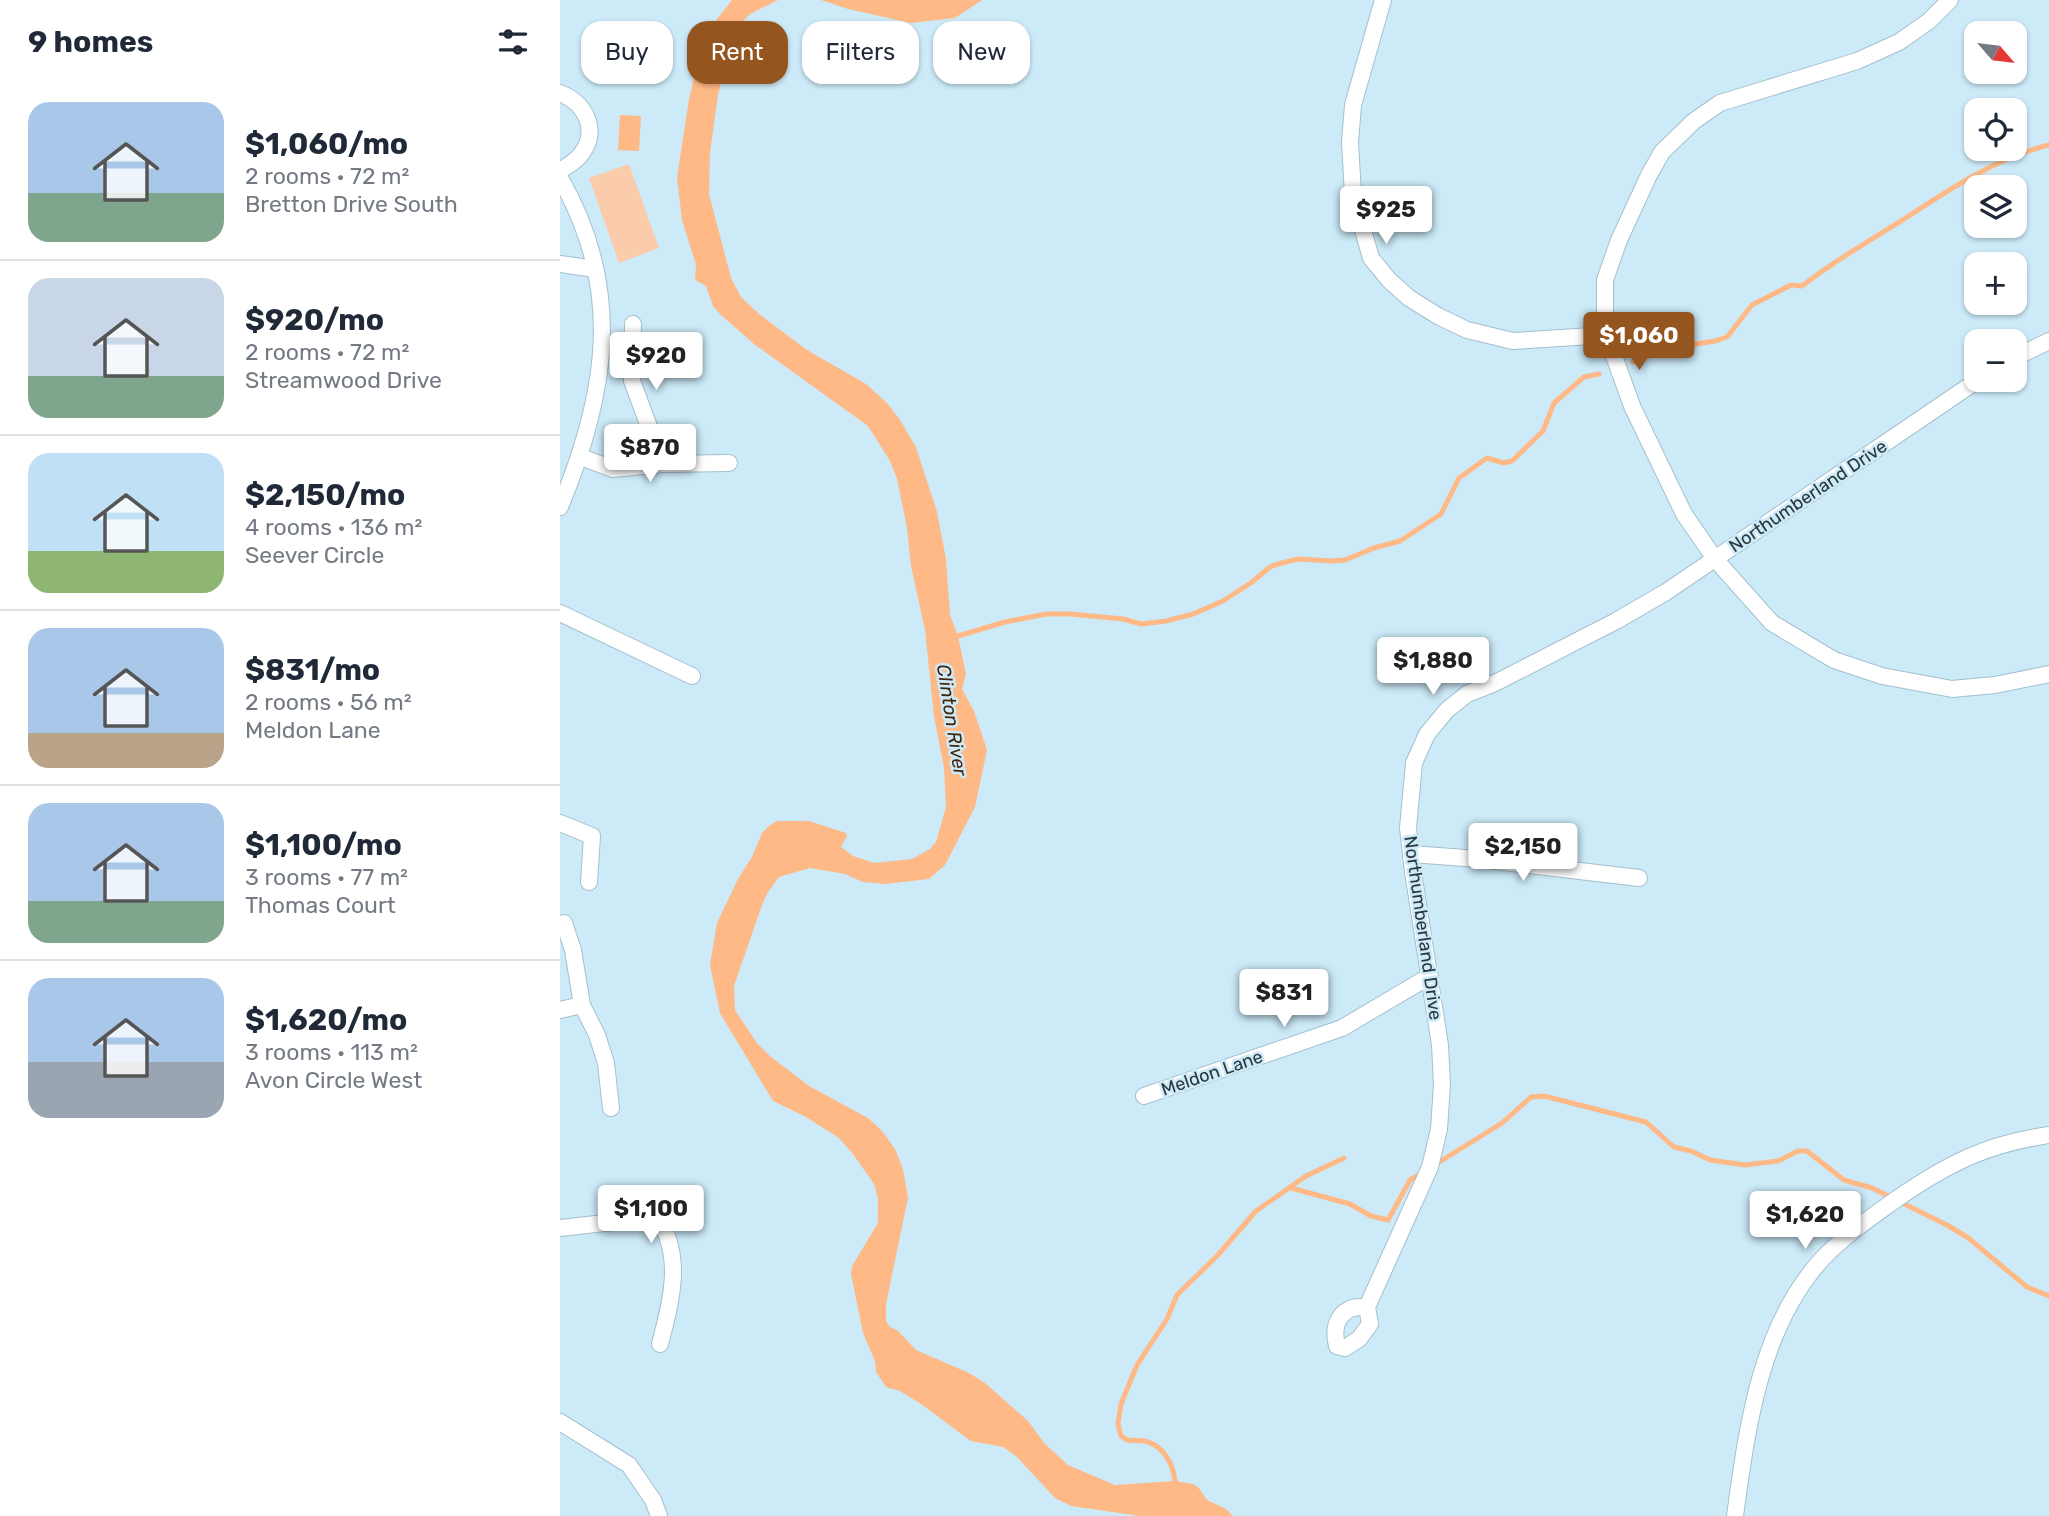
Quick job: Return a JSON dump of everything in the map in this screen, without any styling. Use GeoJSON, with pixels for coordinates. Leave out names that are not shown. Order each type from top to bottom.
{"type":"FeatureCollection","features":[{"type":"Feature","properties":{"kind":"street"},"geometry":{"type":"LineString","coordinates":[[1383,0],[1353,105],[1350,142],[1353,195],[1371,258],[1389,281],[1409,298],[1467,330],[1513,341],[1608,335]]}},
{"type":"Feature","properties":{"kind":"street"},"geometry":{"type":"LineString","coordinates":[[1950,0],[1929,21],[1899,42],[1857,61],[1720,103],[1694,121],[1662,152],[1619,240],[1605,280],[1608,335],[1632,406],[1684,514],[1715,559],[1772,623],[1834,660],[1882,676],[1952,689],[1995,685],[2049,674]]}},
{"type":"Feature","properties":{"kind":"street"},"geometry":{"type":"LineString","coordinates":[[560,93],[573,98],[586,112],[589,131],[583,153],[560,171]]}},
{"type":"Feature","properties":{"kind":"street"},"geometry":{"type":"LineString","coordinates":[[560,178],[575,204],[595,269],[602,319],[601,357],[594,411],[580,457],[562,500]]}},
{"type":"Feature","properties":{"kind":"street"},"geometry":{"type":"LineString","coordinates":[[560,264],[595,269]]}},
{"type":"Feature","properties":{"kind":"street"},"geometry":{"type":"LineString","coordinates":[[633,324],[632,381],[663,464]]}},
{"type":"Feature","properties":{"kind":"street"},"geometry":{"type":"LineString","coordinates":[[2027,352],[2049,341]]}},
{"type":"Feature","properties":{"kind":"street","name":"Northumberland Drive"},"geometry":{"type":"LineString","coordinates":[[1367,1307],[1430,1167],[1438,1129],[1442,1085],[1440,1045],[1408,828],[1414,763],[1427,734],[1447,710],[1467,694],[1495,683],[1616,621],[1666,592],[1964,390]]}},
{"type":"Feature","properties":{"kind":"street"},"geometry":{"type":"LineString","coordinates":[[580,457],[613,469],[663,464],[729,463]]}},
{"type":"Feature","properties":{"kind":"street"},"geometry":{"type":"LineString","coordinates":[[560,613],[692,676]]}},
{"type":"Feature","properties":{"kind":"street"},"geometry":{"type":"LineString","coordinates":[[560,823],[592,836],[589,882]]}},
{"type":"Feature","properties":{"kind":"street"},"geometry":{"type":"LineString","coordinates":[[1410,854],[1479,859],[1639,878]]}},
{"type":"Feature","properties":{"kind":"street"},"geometry":{"type":"LineString","coordinates":[[564,923],[573,950],[582,1005],[607,1063],[611,1108]]}},
{"type":"Feature","properties":{"kind":"street","name":"Meldon Lane"},"geometry":{"type":"LineString","coordinates":[[1144,1096],[1342,1028],[1430,976]]}},
{"type":"Feature","properties":{"kind":"street"},"geometry":{"type":"LineString","coordinates":[[560,1010],[582,1005]]}},
{"type":"Feature","properties":{"kind":"street"},"geometry":{"type":"LineString","coordinates":[[1735,1516],[1748,1429],[1777,1327],[1799,1289],[1823,1258],[1863,1223],[1929,1177],[1969,1155],[2028,1138],[2049,1135]]}},
{"type":"Feature","properties":{"kind":"street"},"geometry":{"type":"LineString","coordinates":[[560,1228],[657,1217],[667,1231],[674,1269],[660,1344]]}},
{"type":"Feature","properties":{"kind":"street"},"geometry":{"type":"LineString","coordinates":[[560,1422],[629,1465],[653,1500],[659,1516]]}},
{"type":"Feature","properties":{"kind":"shaded area"},"geometry":{"type":"Polygon","coordinates":[[[629,164],[659,248],[619,263],[589,178],[629,164]]]}},
{"type":"Feature","properties":{"kind":"water"},"geometry":{"type":"Polygon","coordinates":[[[732,0],[778,0],[750,14],[743,21],[716,21],[732,0]]]}},
{"type":"Feature","properties":{"kind":"water"},"geometry":{"type":"Polygon","coordinates":[[[821,0],[982,0],[955,18],[919,22],[848,9],[821,0]]]}},
{"type":"Feature","properties":{"kind":"water","name":"Clinton River"},"geometry":{"type":"Polygon","coordinates":[[[692,84],[721,84],[710,152],[709,194],[731,278],[741,297],[807,350],[866,384],[887,403],[916,447],[937,512],[946,559],[950,615],[958,636],[966,674],[962,689],[974,711],[987,750],[975,807],[945,865],[929,879],[885,884],[863,882],[845,874],[810,868],[779,877],[762,905],[734,986],[735,1010],[757,1043],[770,1056],[809,1086],[868,1118],[883,1132],[895,1149],[903,1169],[908,1198],[886,1304],[886,1321],[890,1327],[897,1330],[916,1350],[969,1373],[985,1383],[1028,1421],[1045,1444],[1068,1465],[1115,1485],[1175,1481],[1193,1484],[1207,1500],[1226,1509],[1233,1516],[1140,1516],[1071,1506],[1055,1498],[1016,1456],[1003,1447],[971,1441],[921,1404],[900,1391],[886,1387],[876,1372],[875,1361],[863,1333],[851,1274],[852,1266],[878,1223],[878,1198],[874,1184],[839,1138],[806,1117],[773,1101],[720,1013],[710,965],[717,923],[762,833],[769,826],[777,821],[809,821],[846,833],[841,847],[853,856],[874,863],[912,859],[930,849],[936,842],[946,807],[944,768],[934,716],[925,630],[897,479],[890,461],[868,426],[754,344],[721,315],[713,306],[706,286],[695,280],[696,265],[682,220],[677,178],[692,84]]]}},
{"type":"Feature","properties":{"kind":"water"},"geometry":{"type":"Polygon","coordinates":[[[620,115],[641,116],[639,151],[618,150],[620,115]]]}},
{"type":"Feature","properties":{"kind":"waterway"},"geometry":{"type":"LineString","coordinates":[[1633,362],[1646,355],[1727,337],[1752,305],[1791,285],[1802,286],[1826,268],[1972,177],[2010,158],[2049,145]]}},
{"type":"Feature","properties":{"kind":"waterway"},"geometry":{"type":"LineString","coordinates":[[958,636],[1005,622],[1046,614],[1123,619],[1141,624],[1166,621],[1193,614],[1223,601],[1278,564],[1298,559],[1345,560],[1400,541],[1441,514],[1459,478],[1487,458],[1504,463],[1512,461],[1543,431],[1554,403],[1584,377],[1599,374]]}},
{"type":"Feature","properties":{"kind":"waterway"},"geometry":{"type":"LineString","coordinates":[[1436,1164],[1502,1123],[1531,1097],[1544,1096],[1646,1122],[1674,1147],[1710,1160],[1745,1165],[1778,1161],[1798,1151],[1807,1151],[1844,1180],[1872,1188],[1947,1225],[1967,1237],[2027,1287],[2049,1296]]}},
{"type":"Feature","properties":{"kind":"waterway"},"geometry":{"type":"LineString","coordinates":[[1175,1481],[1170,1462],[1162,1451],[1152,1443],[1127,1440],[1121,1436],[1118,1424],[1121,1404],[1137,1365],[1167,1319],[1177,1295],[1217,1256],[1256,1211],[1306,1176],[1344,1158]]}},
{"type":"Feature","properties":{"kind":"waterway"},"geometry":{"type":"LineString","coordinates":[[1291,1188],[1350,1204],[1371,1216],[1388,1220],[1410,1180],[1422,1173]]}}]}
